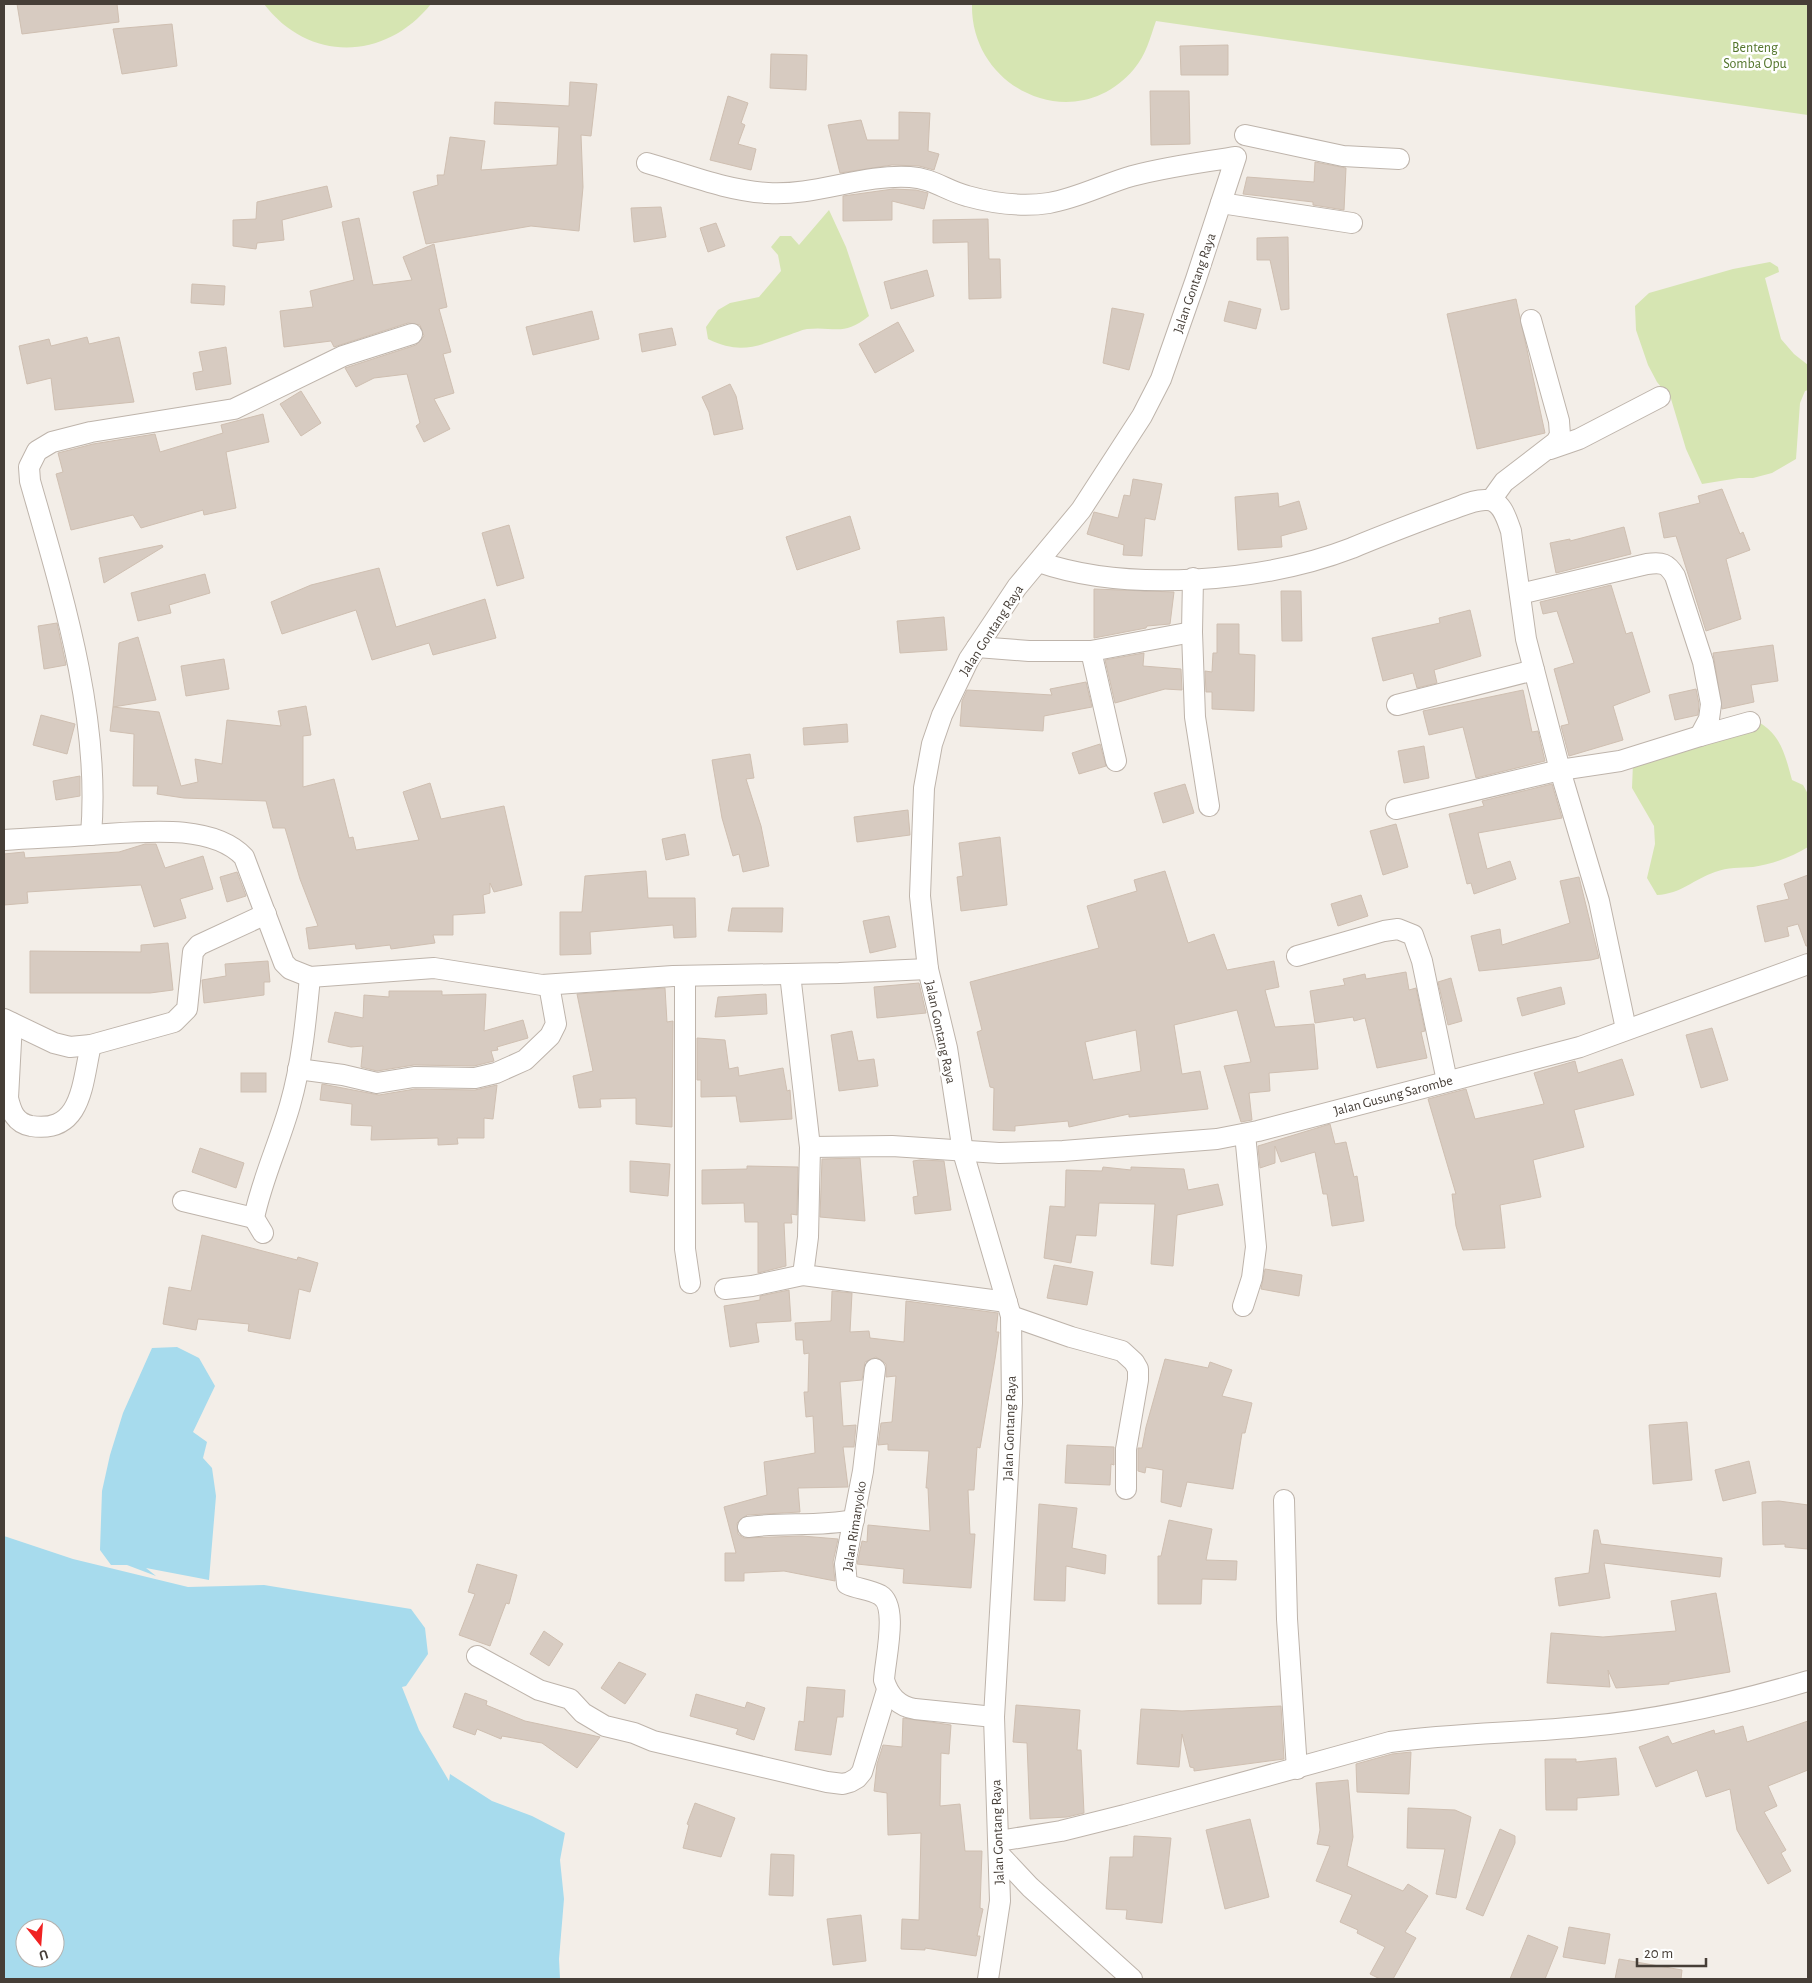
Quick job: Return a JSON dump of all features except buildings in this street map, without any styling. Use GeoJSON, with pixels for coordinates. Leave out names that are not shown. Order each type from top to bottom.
{"type":"FeatureCollection","features":[{"type":"Feature","properties":{"kind":"street"},"geometry":{"type":"LineString","coordinates":[[1245,135],[1342,156],[1399,159]]}},
{"type":"Feature","properties":{"kind":"street","name":"Jalan Gontang Raya"},"geometry":{"type":"LineString","coordinates":[[647,163],[742,190],[769,194],[802,191],[886,177],[910,177],[929,179],[965,196],[1026,205],[1049,203],[1133,176],[1236,157],[1170,355],[1142,416],[1081,510],[1017,587],[977,647],[942,715],[932,744],[924,788],[920,896],[928,969],[947,1048],[963,1152],[1009,1309],[1012,1403],[994,1717],[1000,1901],[988,1979]]}},
{"type":"Feature","properties":{"kind":"street"},"geometry":{"type":"LineString","coordinates":[[1222,203],[1352,223]]}},
{"type":"Feature","properties":{"kind":"street"},"geometry":{"type":"LineString","coordinates":[[1531,320],[1559,421],[1560,435],[1550,449]]}},
{"type":"Feature","properties":{"kind":"street"},"geometry":{"type":"LineString","coordinates":[[91,835],[92,759],[84,702],[66,616],[30,481],[29,467],[37,451],[52,442],[91,432],[234,409],[343,356],[412,334]]}},
{"type":"Feature","properties":{"kind":"street"},"geometry":{"type":"LineString","coordinates":[[1491,500],[1504,482],[1550,449],[1579,439],[1660,397]]}},
{"type":"Feature","properties":{"kind":"street"},"geometry":{"type":"LineString","coordinates":[[1039,562],[1078,574],[1114,578],[1193,578],[1240,574],[1303,563],[1342,551],[1464,505],[1479,500],[1491,500],[1501,509],[1511,531],[1526,639],[1560,770],[1599,902],[1626,1029]]}},
{"type":"Feature","properties":{"kind":"street"},"geometry":{"type":"LineString","coordinates":[[1520,594],[1647,564],[1665,563],[1670,567],[1675,576],[1703,662],[1711,704],[1709,719],[1700,736]]}},
{"type":"Feature","properties":{"kind":"street"},"geometry":{"type":"LineString","coordinates":[[1193,578],[1192,632],[1195,717],[1209,806]]}},
{"type":"Feature","properties":{"kind":"street"},"geometry":{"type":"LineString","coordinates":[[977,647],[1029,651],[1091,651],[1192,632]]}},
{"type":"Feature","properties":{"kind":"street"},"geometry":{"type":"LineString","coordinates":[[1091,651],[1116,761]]}},
{"type":"Feature","properties":{"kind":"street"},"geometry":{"type":"LineString","coordinates":[[1397,705],[1534,670]]}},
{"type":"Feature","properties":{"kind":"street"},"geometry":{"type":"LineString","coordinates":[[1396,809],[1560,770],[1620,761],[1750,722]]}},
{"type":"Feature","properties":{"kind":"street"},"geometry":{"type":"LineString","coordinates":[[4,840],[168,832],[220,841],[238,851],[244,857],[284,963],[290,969],[310,977],[434,968],[549,985],[685,976],[928,969]]}},
{"type":"Feature","properties":{"kind":"street"},"geometry":{"type":"LineString","coordinates":[[91,1045],[77,1105],[68,1118],[56,1126],[41,1127],[25,1125],[16,1119],[10,1109],[8,1098],[8,1021],[54,1043],[70,1047],[91,1045],[174,1022],[187,1009],[193,952],[198,945],[266,914]]}},
{"type":"Feature","properties":{"kind":"street"},"geometry":{"type":"LineString","coordinates":[[1297,956],[1384,931],[1398,929],[1413,935],[1422,961],[1446,1081]]}},
{"type":"Feature","properties":{"kind":"street","name":"Jalan Gusung Sarombe"},"geometry":{"type":"LineString","coordinates":[[810,1147],[892,1146],[963,1152],[1063,1152],[1179,1143],[1245,1134],[1580,1047],[1808,964]]}},
{"type":"Feature","properties":{"kind":"street"},"geometry":{"type":"LineString","coordinates":[[790,974],[810,1147],[808,1237],[803,1276]]}},
{"type":"Feature","properties":{"kind":"street"},"geometry":{"type":"LineString","coordinates":[[685,976],[685,1249],[690,1283]]}},
{"type":"Feature","properties":{"kind":"street"},"geometry":{"type":"LineString","coordinates":[[183,1201],[258,1226],[259,1195],[290,1106],[304,1043],[310,977]]}},
{"type":"Feature","properties":{"kind":"street"},"geometry":{"type":"LineString","coordinates":[[298,1069],[343,1075],[377,1083],[414,1077],[475,1078],[496,1073],[524,1060],[550,1036],[556,1024],[549,985]]}},
{"type":"Feature","properties":{"kind":"street"},"geometry":{"type":"LineString","coordinates":[[1243,1306],[1252,1278],[1256,1248],[1245,1134]]}},
{"type":"Feature","properties":{"kind":"street"},"geometry":{"type":"LineString","coordinates":[[725,1289],[803,1276],[1009,1309],[1071,1337],[1122,1351],[1134,1362],[1138,1369],[1138,1380],[1126,1449],[1126,1488]]}},
{"type":"Feature","properties":{"kind":"street","name":"Jalan Rimanyoko"},"geometry":{"type":"LineString","coordinates":[[875,1369],[863,1471],[845,1575],[847,1584],[881,1595],[888,1602],[891,1613],[884,1680],[887,1690]]}},
{"type":"Feature","properties":{"kind":"street"},"geometry":{"type":"LineString","coordinates":[[1284,1500],[1287,1619],[1297,1769]]}},
{"type":"Feature","properties":{"kind":"street"},"geometry":{"type":"LineString","coordinates":[[748,1527],[770,1524],[831,1525],[854,1520]]}},
{"type":"Feature","properties":{"kind":"street"},"geometry":{"type":"LineString","coordinates":[[477,1656],[539,1690],[570,1699],[583,1714],[605,1726],[634,1733],[653,1741],[778,1772],[843,1784],[857,1778],[862,1772],[887,1690]]}},
{"type":"Feature","properties":{"kind":"street"},"geometry":{"type":"LineString","coordinates":[[1132,1979],[1030,1887],[999,1848],[1297,1769],[1390,1742],[1430,1736],[1588,1727],[1637,1721],[1736,1700],[1808,1680]]}},
{"type":"Feature","properties":{"kind":"street"},"geometry":{"type":"LineString","coordinates":[[887,1690],[894,1700],[904,1707],[994,1717]]}},
{"type":"Feature","properties":{"kind":"green space"},"geometry":{"type":"Polygon","coordinates":[[[264,4],[431,4],[412,23],[392,36],[370,45],[347,47],[324,45],[303,37],[282,23],[264,4]]]}},
{"type":"Feature","properties":{"kind":"green space","name":"Benteng Somba Opu"},"geometry":{"type":"Polygon","coordinates":[[[972,4],[1808,4],[1808,115],[1156,21],[1138,64],[1110,90],[1084,100],[1057,101],[1030,95],[1007,81],[988,60],[976,34],[972,4]]]}},
{"type":"Feature","properties":{"kind":"green space"},"geometry":{"type":"Polygon","coordinates":[[[829,210],[846,247],[869,316],[845,329],[807,329],[767,343],[749,347],[730,347],[708,339],[706,327],[718,310],[730,303],[759,297],[781,271],[778,255],[771,247],[780,236],[791,236],[799,245],[829,210]]]}},
{"type":"Feature","properties":{"kind":"green space"},"geometry":{"type":"Polygon","coordinates":[[[1770,262],[1778,267],[1779,272],[1765,278],[1781,339],[1794,354],[1808,365],[1808,390],[1805,391],[1800,403],[1796,459],[1772,473],[1753,478],[1739,478],[1702,484],[1686,449],[1671,399],[1657,382],[1648,365],[1636,330],[1635,306],[1649,293],[1733,269],[1770,262]]]}},
{"type":"Feature","properties":{"kind":"green space"},"geometry":{"type":"Polygon","coordinates":[[[1748,717],[1767,728],[1773,734],[1783,750],[1792,780],[1803,785],[1808,794],[1808,847],[1789,857],[1767,864],[1720,870],[1673,892],[1657,895],[1647,878],[1655,844],[1654,826],[1632,788],[1633,763],[1748,717]]]}},
{"type":"Feature","properties":{"kind":"water"},"geometry":{"type":"Polygon","coordinates":[[[177,1347],[199,1358],[215,1386],[193,1432],[207,1442],[203,1458],[212,1468],[216,1496],[209,1580],[146,1568],[156,1576],[127,1565],[111,1565],[100,1550],[102,1491],[110,1455],[123,1413],[152,1348],[177,1347]]]}},
{"type":"Feature","properties":{"kind":"water"},"geometry":{"type":"Polygon","coordinates":[[[4,1536],[73,1559],[188,1587],[264,1585],[411,1609],[425,1628],[428,1654],[406,1686],[402,1687],[419,1730],[449,1781],[450,1774],[492,1801],[532,1816],[565,1833],[560,1860],[564,1899],[559,1959],[560,1979],[4,1979],[4,1536]]]}}]}
